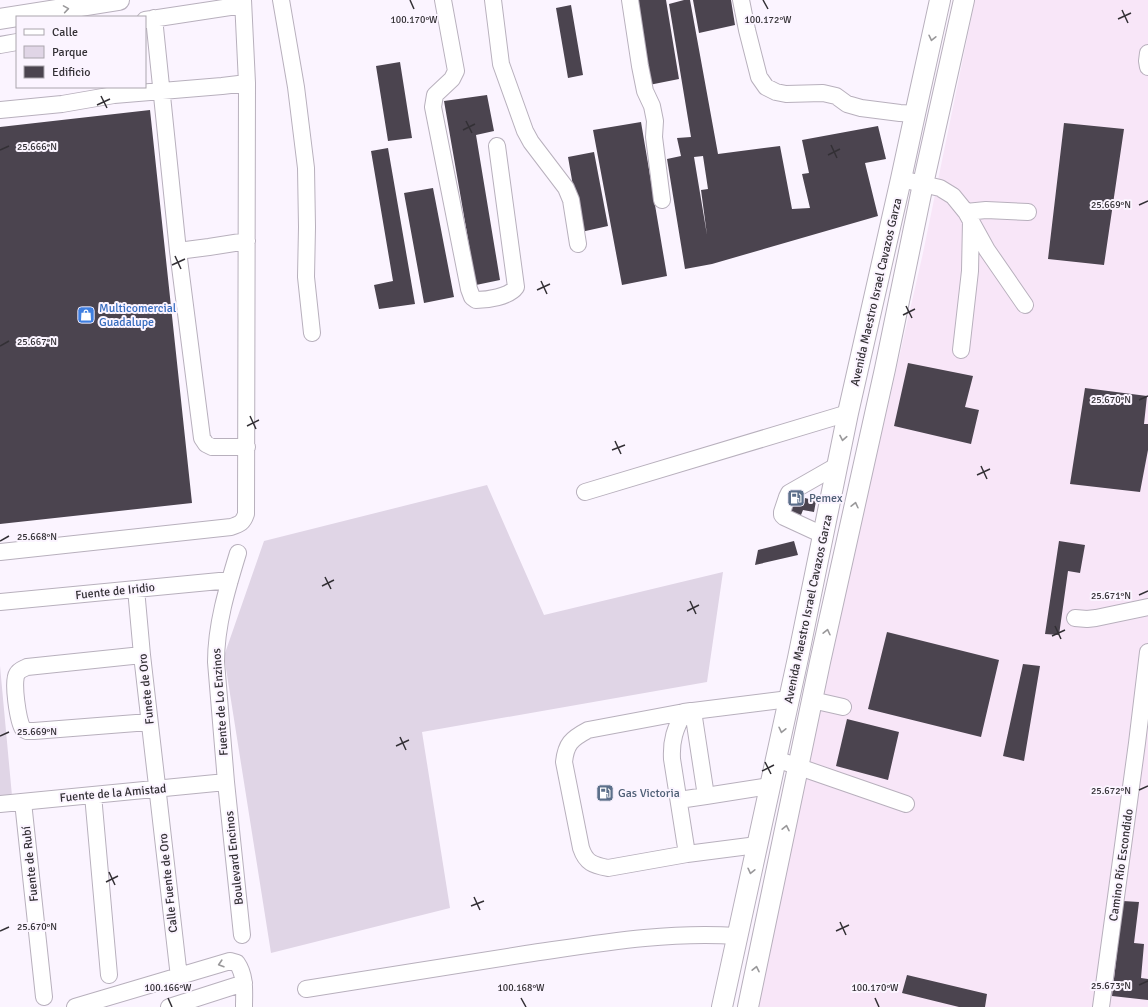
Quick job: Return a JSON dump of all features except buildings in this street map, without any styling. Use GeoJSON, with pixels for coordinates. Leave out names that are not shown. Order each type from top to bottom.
{"type":"FeatureCollection","features":[{"type":"Feature","properties":{"kind":"main road"},"geometry":{"type":"LineString","coordinates":[[19,16],[119,0]]}},
{"type":"Feature","properties":{"kind":"main road","name":"Avenida Maestro Israel Cavazos Garza"},"geometry":{"type":"LineString","coordinates":[[722,1007],[798,658],[848,413],[902,179],[940,0]]}},
{"type":"Feature","properties":{"kind":"main road","name":"Avenida Maestro Israel Cavazos Garza"},"geometry":{"type":"LineString","coordinates":[[748,1007],[820,662],[885,369],[964,0]]}},
{"type":"Feature","properties":{"kind":"main road"},"geometry":{"type":"LineString","coordinates":[[0,19],[16,16]]}},
{"type":"Feature","properties":{"kind":"main road"},"geometry":{"type":"LineString","coordinates":[[810,596],[834,601]]}},
{"type":"Feature","properties":{"kind":"main road"},"geometry":{"type":"LineString","coordinates":[[798,658],[820,662]]}},
{"type":"Feature","properties":{"kind":"street"},"geometry":{"type":"LineString","coordinates":[[281,0],[296,87],[306,168],[306,277],[312,333]]}},
{"type":"Feature","properties":{"kind":"street"},"geometry":{"type":"LineString","coordinates":[[443,0],[456,71],[452,79],[435,95],[432,107],[469,290],[472,297],[476,300],[483,300],[507,294],[513,292],[516,287],[497,146]]}},
{"type":"Feature","properties":{"kind":"street"},"geometry":{"type":"LineString","coordinates":[[493,0],[501,64],[525,131],[531,142],[566,188],[571,200],[578,244]]}},
{"type":"Feature","properties":{"kind":"street"},"geometry":{"type":"LineString","coordinates":[[630,0],[641,72],[645,91],[652,106],[655,121],[654,137],[662,200]]}},
{"type":"Feature","properties":{"kind":"street"},"geometry":{"type":"LineString","coordinates":[[741,0],[747,30],[760,77],[766,87],[776,92],[786,94],[823,93],[836,96],[847,104],[861,108],[915,114]]}},
{"type":"Feature","properties":{"kind":"street"},"geometry":{"type":"LineString","coordinates":[[0,552],[231,527],[244,520],[246,514],[248,241],[247,83],[243,2],[150,19],[162,92],[178,251],[202,438],[206,444],[212,447],[246,447]]}},
{"type":"Feature","properties":{"kind":"street"},"geometry":{"type":"LineString","coordinates":[[0,45],[16,42]]}},
{"type":"Feature","properties":{"kind":"street"},"geometry":{"type":"LineString","coordinates":[[1148,53],[1148,67]]}},
{"type":"Feature","properties":{"kind":"street"},"geometry":{"type":"LineString","coordinates":[[0,110],[62,104],[114,95],[162,92],[247,83]]}},
{"type":"Feature","properties":{"kind":"street"},"geometry":{"type":"LineString","coordinates":[[902,179],[940,188],[952,196],[968,217],[1025,305]]}},
{"type":"Feature","properties":{"kind":"street"},"geometry":{"type":"LineString","coordinates":[[968,217],[986,210],[1028,212]]}},
{"type":"Feature","properties":{"kind":"street"},"geometry":{"type":"LineString","coordinates":[[961,350],[970,271],[968,217]]}},
{"type":"Feature","properties":{"kind":"street"},"geometry":{"type":"LineString","coordinates":[[178,251],[248,241]]}},
{"type":"Feature","properties":{"kind":"street"},"geometry":{"type":"LineString","coordinates":[[585,492],[848,413]]}},
{"type":"Feature","properties":{"kind":"street"},"geometry":{"type":"LineString","coordinates":[[823,535],[784,517],[782,512],[789,493],[838,465]]}},
{"type":"Feature","properties":{"kind":"street","name":"Fuente de Lo Enzinos"},"geometry":{"type":"LineString","coordinates":[[226,782],[216,662],[216,645],[230,580],[238,553]]}},
{"type":"Feature","properties":{"kind":"street","name":"Fuente de Iridio"},"geometry":{"type":"LineString","coordinates":[[0,602],[230,580]]}},
{"type":"Feature","properties":{"kind":"street","name":"Funete de Oro"},"geometry":{"type":"LineString","coordinates":[[136,589],[149,722],[158,790]]}},
{"type":"Feature","properties":{"kind":"street"},"geometry":{"type":"LineString","coordinates":[[1075,618],[1096,618],[1148,607]]}},
{"type":"Feature","properties":{"kind":"street","name":"Camino Río Escondido"},"geometry":{"type":"LineString","coordinates":[[1101,1007],[1142,744],[1148,652]]}},
{"type":"Feature","properties":{"kind":"street"},"geometry":{"type":"LineString","coordinates":[[142,655],[27,667],[17,673],[15,681],[21,725],[23,729],[28,731],[149,722]]}},
{"type":"Feature","properties":{"kind":"street"},"geometry":{"type":"LineString","coordinates":[[757,845],[687,854],[608,868],[598,866],[590,862],[584,856],[564,762],[565,752],[576,736],[588,730],[688,711],[789,699]]}},
{"type":"Feature","properties":{"kind":"street"},"geometry":{"type":"LineString","coordinates":[[812,700],[843,707]]}},
{"type":"Feature","properties":{"kind":"street"},"geometry":{"type":"LineString","coordinates":[[688,711],[706,796]]}},
{"type":"Feature","properties":{"kind":"street"},"geometry":{"type":"LineString","coordinates":[[687,854],[672,759],[672,750],[674,732],[688,711]]}},
{"type":"Feature","properties":{"kind":"street"},"geometry":{"type":"LineString","coordinates":[[776,759],[906,804]]}},
{"type":"Feature","properties":{"kind":"street","name":"Fuente de la Amistad"},"geometry":{"type":"LineString","coordinates":[[0,804],[158,790],[226,782]]}},
{"type":"Feature","properties":{"kind":"street","name":"Boulevard Encinos"},"geometry":{"type":"LineString","coordinates":[[226,782],[242,934]]}},
{"type":"Feature","properties":{"kind":"street"},"geometry":{"type":"LineString","coordinates":[[679,800],[770,786]]}},
{"type":"Feature","properties":{"kind":"street","name":"Calle Fuente de Oro"},"geometry":{"type":"LineString","coordinates":[[158,790],[179,977]]}},
{"type":"Feature","properties":{"kind":"street"},"geometry":{"type":"LineString","coordinates":[[92,795],[110,975]]}},
{"type":"Feature","properties":{"kind":"street","name":"Fuente de Rubí"},"geometry":{"type":"LineString","coordinates":[[23,802],[44,997]]}},
{"type":"Feature","properties":{"kind":"street"},"geometry":{"type":"LineString","coordinates":[[306,989],[573,947],[628,940],[664,936],[737,936]]}},
{"type":"Feature","properties":{"kind":"street"},"geometry":{"type":"LineString","coordinates":[[75,1007],[230,961],[237,963],[241,969],[244,983],[244,1007]]}},
{"type":"Feature","properties":{"kind":"street"},"geometry":{"type":"LineString","coordinates":[[169,1007],[244,983]]}},
{"type":"Feature","properties":{"kind":"shaded area"},"geometry":{"type":"Polygon","coordinates":[[[975,0],[1148,0],[1148,1007],[758,1007],[852,563],[923,253],[975,0]]]}},
{"type":"Feature","properties":{"kind":"green space"},"geometry":{"type":"Polygon","coordinates":[[[487,485],[544,615],[723,572],[707,682],[422,732],[450,908],[271,953],[224,656],[264,541],[487,485]]]}},
{"type":"Feature","properties":{"kind":"green space"},"geometry":{"type":"Polygon","coordinates":[[[0,666],[12,796],[0,797],[0,666]]]}},
{"type":"Feature","properties":{"kind":"place","name":"Multicomercial Guadalupe"},"geometry":{"type":"Point","coordinates":[86,315]}},
{"type":"Feature","properties":{"kind":"place","name":"Pemex"},"geometry":{"type":"Point","coordinates":[796,498]}},
{"type":"Feature","properties":{"kind":"place","name":"Gas Victoria"},"geometry":{"type":"Point","coordinates":[605,793]}}]}
